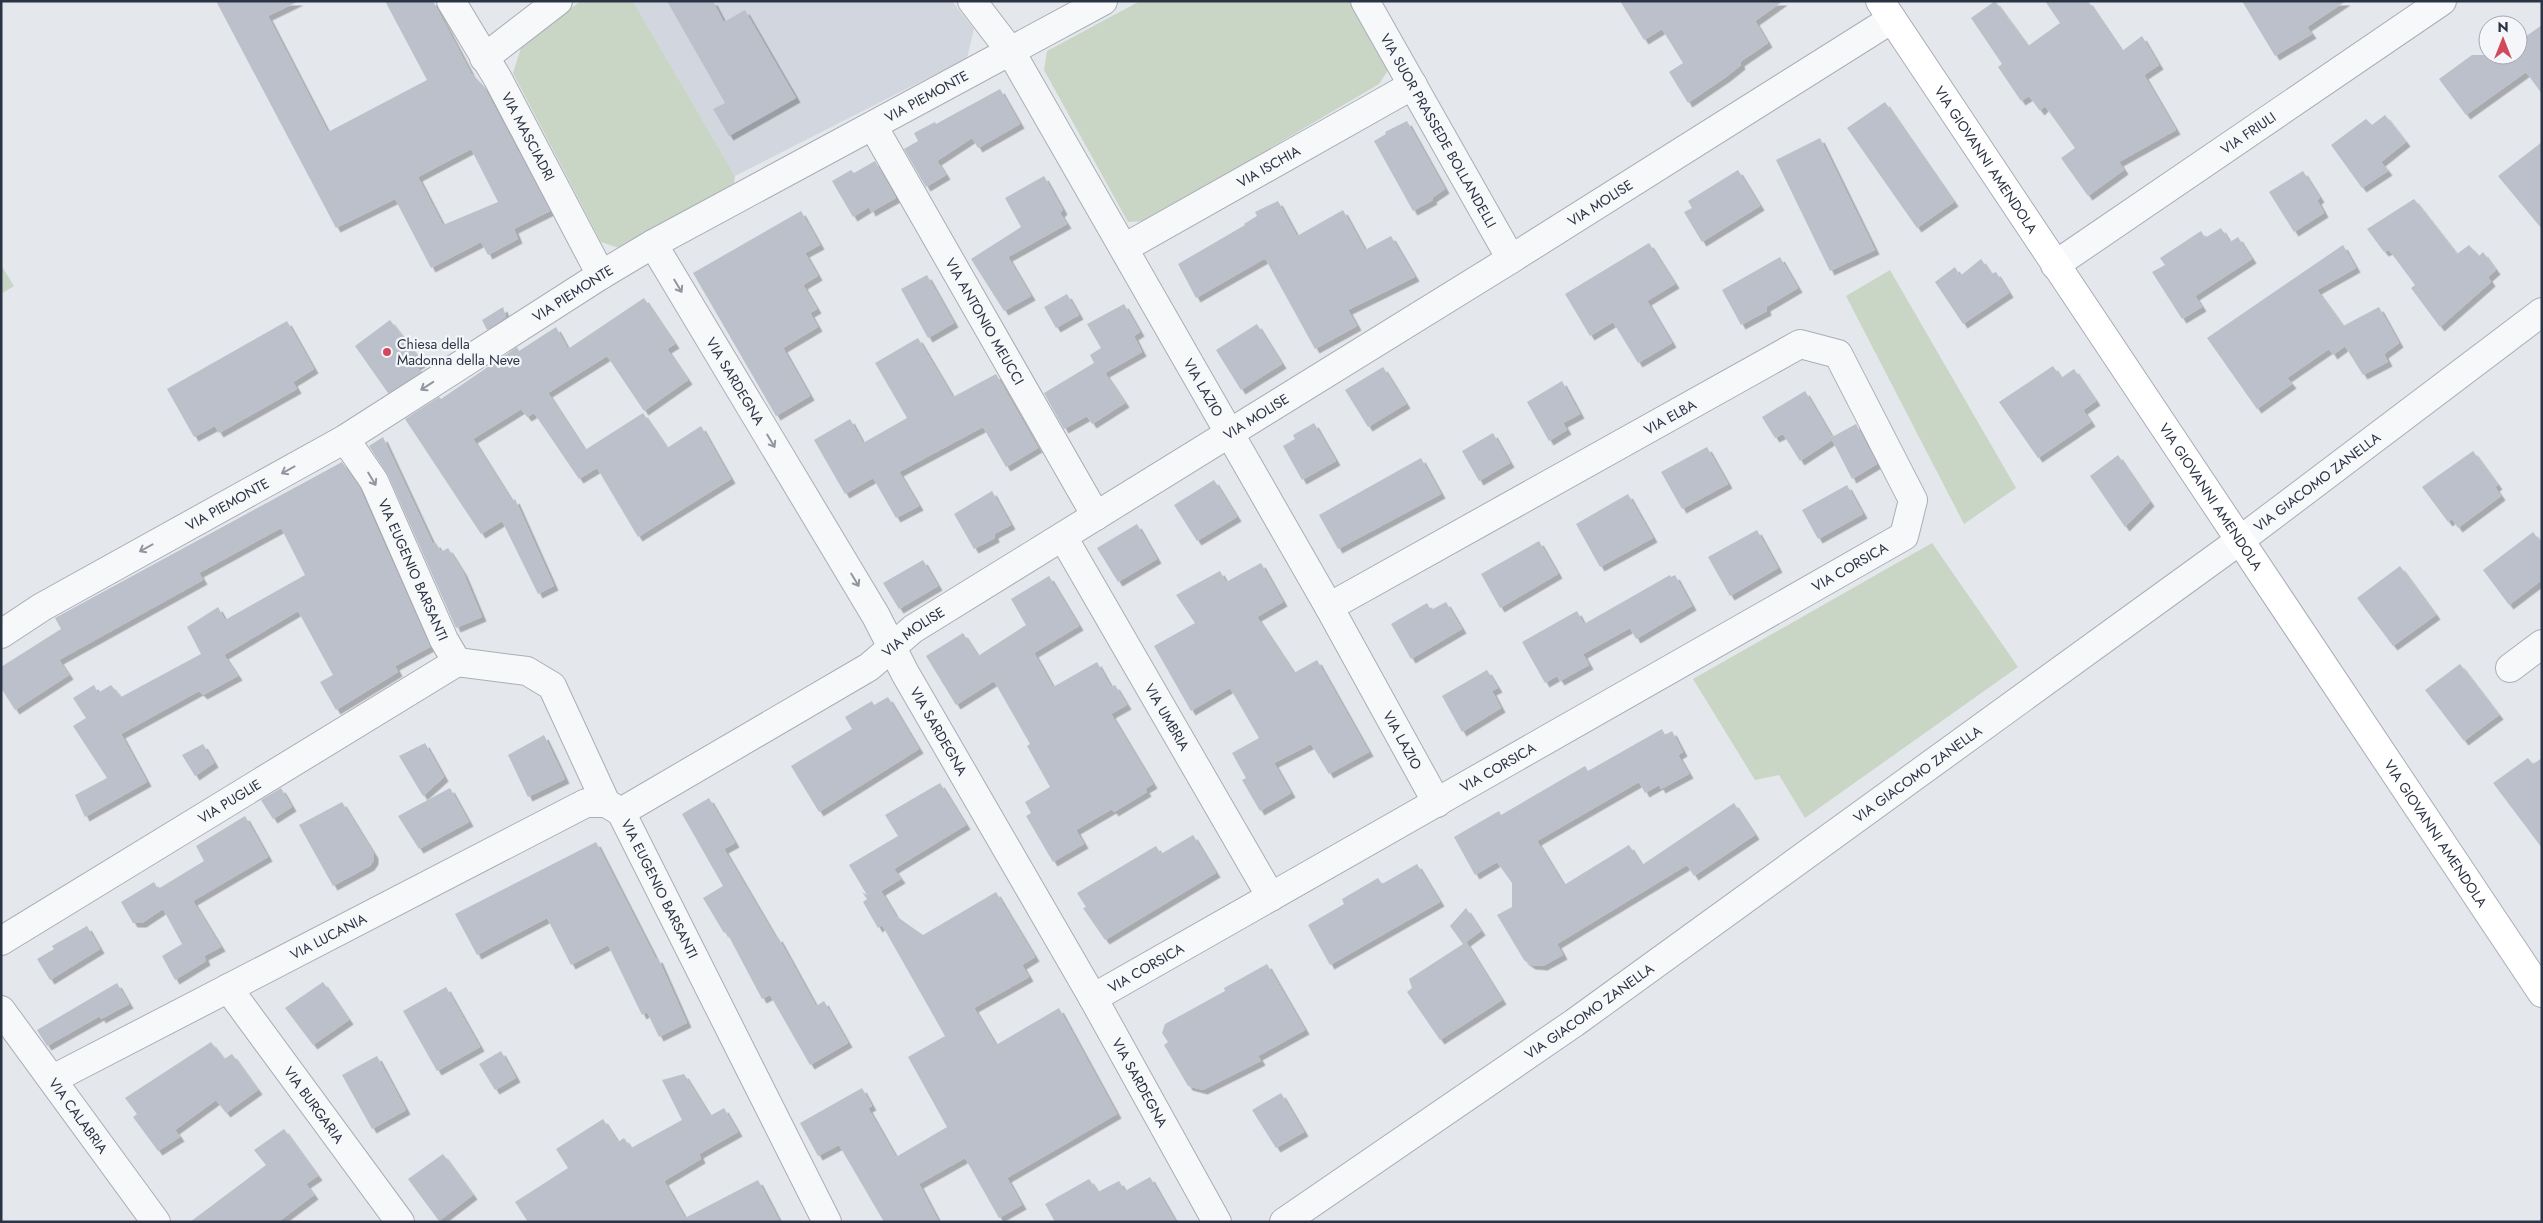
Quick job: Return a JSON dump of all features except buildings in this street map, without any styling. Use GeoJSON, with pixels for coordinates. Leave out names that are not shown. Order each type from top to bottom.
{"type":"FeatureCollection","features":[{"type":"Feature","properties":{"kind":"street","name":"VIA MASCIADRI"},"geometry":{"type":"LineString","coordinates":[[451,1],[498,79],[601,275]]}},
{"type":"Feature","properties":{"kind":"street"},"geometry":{"type":"LineString","coordinates":[[484,58],[558,1]]}},
{"type":"Feature","properties":{"kind":"street","name":"VIA LAZIO"},"geometry":{"type":"LineString","coordinates":[[972,1],[1011,52],[1329,607],[1437,803]]}},
{"type":"Feature","properties":{"kind":"street","name":"VIA PIEMONTE"},"geometry":{"type":"LineString","coordinates":[[1,634],[42,607],[345,439],[601,275],[653,244],[1103,1]]}},
{"type":"Feature","properties":{"kind":"street","name":"VIA SUOR PRASSEDE BOLLANDELLI"},"geometry":{"type":"LineString","coordinates":[[1365,1],[1511,260]]}},
{"type":"Feature","properties":{"kind":"street","name":"VIA FRIULI"},"geometry":{"type":"LineString","coordinates":[[2055,265],[2441,2]]}},
{"type":"Feature","properties":{"kind":"street","name":"VIA GIOVANNI AMENDOLA"},"geometry":{"type":"LineString","coordinates":[[1886,10],[2542,993]]}},
{"type":"Feature","properties":{"kind":"street","name":"VIA MOLISE"},"geometry":{"type":"LineString","coordinates":[[613,807],[869,667],[913,629],[1511,260],[1886,10]]}},
{"type":"Feature","properties":{"kind":"street","name":"VIA ISCHIA"},"geometry":{"type":"LineString","coordinates":[[1124,248],[1413,85]]}},
{"type":"Feature","properties":{"kind":"street","name":"VIA ANTONIO MEUCCI"},"geometry":{"type":"LineString","coordinates":[[873,126],[1096,516]]}},
{"type":"Feature","properties":{"kind":"street","name":"VIA SARDEGNA"},"geometry":{"type":"LineString","coordinates":[[653,244],[871,608],[1093,998],[1217,1222]]}},
{"type":"Feature","properties":{"kind":"street","name":"VIA GIACOMO ZANELLA"},"geometry":{"type":"LineString","coordinates":[[1284,1222],[1574,1023],[2239,540],[2542,312]]}},
{"type":"Feature","properties":{"kind":"street","name":"VIA ELBA"},"geometry":{"type":"LineString","coordinates":[[1329,607],[1800,344],[1838,354],[1913,500],[1904,536]]}},
{"type":"Feature","properties":{"kind":"street","name":"VIA EUGENIO BARSANTI"},"geometry":{"type":"LineString","coordinates":[[345,439],[374,481],[444,640],[457,662],[527,671],[552,686],[827,1222]]}},
{"type":"Feature","properties":{"kind":"street","name":"VIA CORSICA"},"geometry":{"type":"LineString","coordinates":[[1093,998],[1904,536]]}},
{"type":"Feature","properties":{"kind":"street","name":"VIA UMBRIA"},"geometry":{"type":"LineString","coordinates":[[1063,537],[1271,897]]}},
{"type":"Feature","properties":{"kind":"street"},"geometry":{"type":"LineString","coordinates":[[2510,668],[2542,644]]}},
{"type":"Feature","properties":{"kind":"street","name":"VIA PUGLIE"},"geometry":{"type":"LineString","coordinates":[[1,941],[457,662]]}},
{"type":"Feature","properties":{"kind":"street","name":"VIA LUCANIA"},"geometry":{"type":"LineString","coordinates":[[53,1079],[586,803],[613,807]]}},
{"type":"Feature","properties":{"kind":"street","name":"VIA BURGARIA"},"geometry":{"type":"LineString","coordinates":[[228,988],[400,1222]]}},
{"type":"Feature","properties":{"kind":"street","name":"VIA CALABRIA"},"geometry":{"type":"LineString","coordinates":[[1,1010],[156,1222]]}},
{"type":"Feature","properties":{"kind":"shaded area"},"geometry":{"type":"Polygon","coordinates":[[[633,1],[952,1],[974,29],[967,58],[735,176],[633,1]]]}},
{"type":"Feature","properties":{"kind":"green space"},"geometry":{"type":"Polygon","coordinates":[[[581,1],[633,1],[735,176],[734,183],[619,248],[601,242],[513,73],[522,45],[581,1]]]}},
{"type":"Feature","properties":{"kind":"green space"},"geometry":{"type":"Polygon","coordinates":[[[1140,1],[1353,1],[1391,66],[1379,84],[1147,221],[1128,222],[1044,70],[1047,51],[1140,1]]]}},
{"type":"Feature","properties":{"kind":"green space"},"geometry":{"type":"Polygon","coordinates":[[[1,265],[14,286],[1,294],[1,265]]]}},
{"type":"Feature","properties":{"kind":"green space"},"geometry":{"type":"Polygon","coordinates":[[[1890,270],[2016,488],[1964,524],[1846,296],[1890,270]]]}},
{"type":"Feature","properties":{"kind":"green space"},"geometry":{"type":"Polygon","coordinates":[[[1932,543],[2018,667],[1805,818],[1779,775],[1755,780],[1693,679],[1932,543]]]}},
{"type":"Feature","properties":{"kind":"place","name":"Chiesa della Madonna della Neve"},"geometry":{"type":"Point","coordinates":[387,352]}}]}
